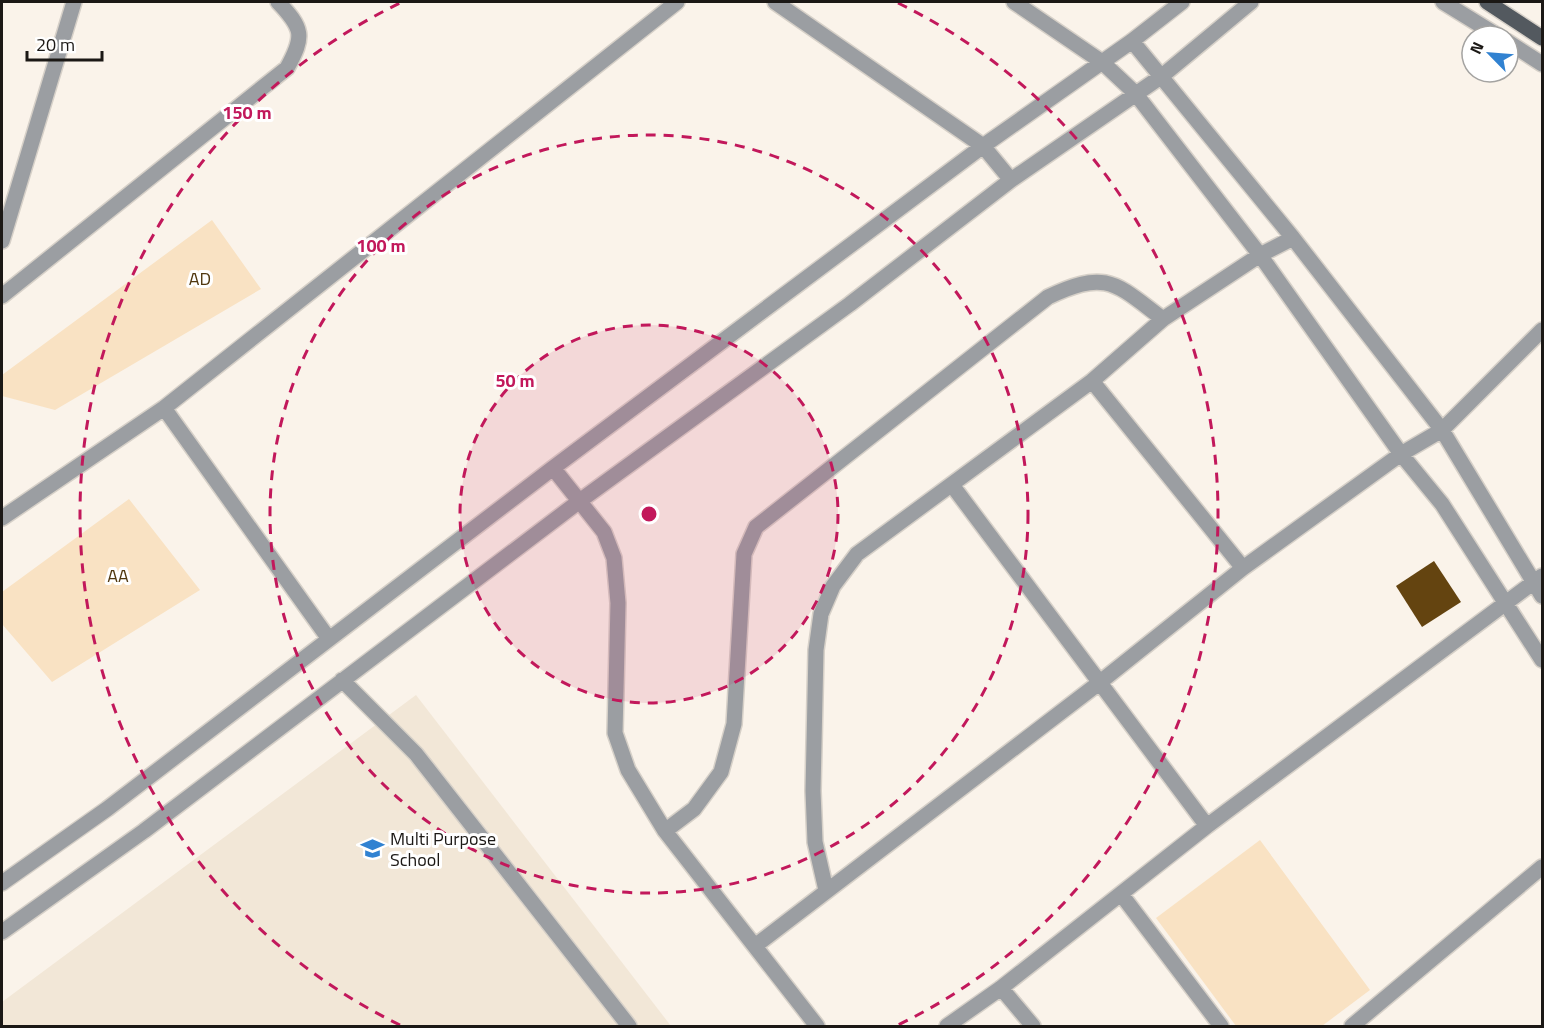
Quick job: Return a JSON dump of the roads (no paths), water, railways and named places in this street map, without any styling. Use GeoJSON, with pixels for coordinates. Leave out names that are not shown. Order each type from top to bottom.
{"type":"FeatureCollection","features":[{"type":"Feature","properties":{"kind":"main road"},"geometry":{"type":"LineString","coordinates":[[1487,2],[1542,38]]}},
{"type":"Feature","properties":{"kind":"street"},"geometry":{"type":"LineString","coordinates":[[2,240],[74,2]]}},
{"type":"Feature","properties":{"kind":"street"},"geometry":{"type":"LineString","coordinates":[[2,296],[288,68],[301,44],[297,21],[279,2]]}},
{"type":"Feature","properties":{"kind":"street"},"geometry":{"type":"LineString","coordinates":[[2,518],[165,408],[677,2]]}},
{"type":"Feature","properties":{"kind":"street"},"geometry":{"type":"LineString","coordinates":[[775,2],[983,146],[1011,180]]}},
{"type":"Feature","properties":{"kind":"street"},"geometry":{"type":"LineString","coordinates":[[1014,2],[1102,62],[1135,93],[1260,255],[1401,454],[1442,504],[1542,660]]}},
{"type":"Feature","properties":{"kind":"street"},"geometry":{"type":"LineString","coordinates":[[2,883],[107,808],[553,468],[983,146],[1132,41],[1182,2]]}},
{"type":"Feature","properties":{"kind":"street"},"geometry":{"type":"LineString","coordinates":[[1443,2],[1479,24]]}},
{"type":"Feature","properties":{"kind":"street"},"geometry":{"type":"LineString","coordinates":[[2,932],[144,831],[580,500],[850,304],[1011,180],[1162,76],[1243,4]]}},
{"type":"Feature","properties":{"kind":"street"},"geometry":{"type":"LineString","coordinates":[[1132,41],[1293,238],[1442,430],[1538,579],[1542,596]]}},
{"type":"Feature","properties":{"kind":"street"},"geometry":{"type":"LineString","coordinates":[[1520,50],[1542,64]]}},
{"type":"Feature","properties":{"kind":"street"},"geometry":{"type":"LineString","coordinates":[[826,890],[815,842],[813,791],[816,650],[821,614],[833,586],[857,554],[1092,381],[1163,318],[1260,255],[1293,238]]}},
{"type":"Feature","properties":{"kind":"street"},"geometry":{"type":"LineString","coordinates":[[665,831],[694,809],[721,772],[734,724],[744,554],[756,527],[1048,297],[1077,283],[1100,280],[1120,286],[1163,318]]}},
{"type":"Feature","properties":{"kind":"street"},"geometry":{"type":"LineString","coordinates":[[755,946],[1099,683],[1243,568],[1401,454],[1442,430],[1542,330]]}},
{"type":"Feature","properties":{"kind":"street"},"geometry":{"type":"LineString","coordinates":[[1092,381],[1243,568]]}},
{"type":"Feature","properties":{"kind":"street"},"geometry":{"type":"LineString","coordinates":[[165,408],[329,639]]}},
{"type":"Feature","properties":{"kind":"street"},"geometry":{"type":"LineString","coordinates":[[553,468],[604,532],[614,558],[618,603],[615,733],[628,771],[665,831],[817,1026]]}},
{"type":"Feature","properties":{"kind":"street"},"geometry":{"type":"LineString","coordinates":[[952,485],[1207,826]]}},
{"type":"Feature","properties":{"kind":"street"},"geometry":{"type":"LineString","coordinates":[[947,1026],[1001,988],[1207,826],[1538,579]]}},
{"type":"Feature","properties":{"kind":"street"},"geometry":{"type":"LineString","coordinates":[[342,680],[416,754],[629,1026]]}},
{"type":"Feature","properties":{"kind":"street"},"geometry":{"type":"LineString","coordinates":[[1357,1025],[1542,867]]}},
{"type":"Feature","properties":{"kind":"street"},"geometry":{"type":"LineString","coordinates":[[1121,894],[1221,1026]]}},
{"type":"Feature","properties":{"kind":"street"},"geometry":{"type":"LineString","coordinates":[[1001,988],[1033,1026]]}},
{"type":"Feature","properties":{"kind":"place","name":"Multi Purpose School"},"geometry":{"type":"Point","coordinates":[372,849]}},
{"type":"Feature","properties":{"kind":"park label","name":"AD"},"geometry":{"type":"Point","coordinates":[200,279]}},
{"type":"Feature","properties":{"kind":"park label","name":"AA"},"geometry":{"type":"Point","coordinates":[118,576]}}]}
